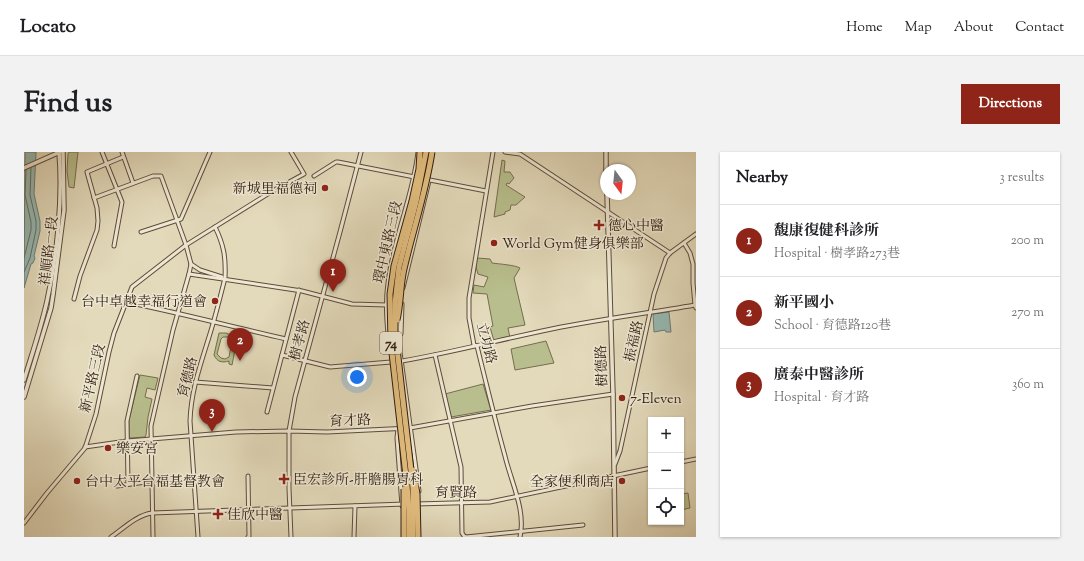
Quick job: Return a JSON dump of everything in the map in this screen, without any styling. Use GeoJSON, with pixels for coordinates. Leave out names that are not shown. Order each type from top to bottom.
{"type":"FeatureCollection","features":[{"type":"Feature","properties":{"kind":"highway","name":"74"},"geometry":{"type":"LineString","coordinates":[[416,537],[416,483],[409,455],[395,331],[396,286],[399,267],[416,202],[426,152]]}},
{"type":"Feature","properties":{"kind":"highway","name":"74"},"geometry":{"type":"LineString","coordinates":[[395,331],[399,313],[404,269],[429,171],[432,152]]}},
{"type":"Feature","properties":{"kind":"highway","name":"74"},"geometry":{"type":"LineString","coordinates":[[405,537],[403,456],[391,344],[390,294],[394,266],[412,201],[418,169],[418,153]]}},
{"type":"Feature","properties":{"kind":"street"},"geometry":{"type":"LineString","coordinates":[[24,168],[60,152]]}},
{"type":"Feature","properties":{"kind":"street","name":"祥順路一段"},"geometry":{"type":"LineString","coordinates":[[24,380],[41,325],[50,285],[60,205],[60,152]]}},
{"type":"Feature","properties":{"kind":"street","name":"祥順路一段"},"geometry":{"type":"LineString","coordinates":[[24,397],[51,308],[53,295],[63,217],[60,152]]}},
{"type":"Feature","properties":{"kind":"street"},"geometry":{"type":"LineString","coordinates":[[102,152],[122,202],[114,246]]}},
{"type":"Feature","properties":{"kind":"street"},"geometry":{"type":"LineString","coordinates":[[122,152],[132,184]]}},
{"type":"Feature","properties":{"kind":"street"},"geometry":{"type":"LineString","coordinates":[[141,232],[181,219],[210,152]]}},
{"type":"Feature","properties":{"kind":"street","name":"新平路三段"},"geometry":{"type":"LineString","coordinates":[[24,522],[85,447],[96,414],[108,352],[132,287],[186,245],[304,174],[291,152]]}},
{"type":"Feature","properties":{"kind":"street","name":"樹孝路"},"geometry":{"type":"LineString","coordinates":[[291,537],[289,509],[289,430],[295,397],[361,152]]}},
{"type":"Feature","properties":{"kind":"street","name":"環中東路三段"},"geometry":{"type":"LineString","coordinates":[[416,537],[418,503],[415,454],[400,352],[398,316],[399,285],[432,152]]}},
{"type":"Feature","properties":{"kind":"street","name":"環中東路三段"},"geometry":{"type":"LineString","coordinates":[[400,352],[402,296],[429,180],[432,152]]}},
{"type":"Feature","properties":{"kind":"street","name":"立功路"},"geometry":{"type":"LineString","coordinates":[[493,152],[469,298],[469,318],[474,345],[477,346],[517,497],[521,515],[522,531],[520,537]]}},
{"type":"Feature","properties":{"kind":"street"},"geometry":{"type":"LineString","coordinates":[[505,152],[520,154],[670,252],[696,234]]}},
{"type":"Feature","properties":{"kind":"street"},"geometry":{"type":"LineString","coordinates":[[606,152],[606,164]]}},
{"type":"Feature","properties":{"kind":"street","name":"環中東路三段"},"geometry":{"type":"LineString","coordinates":[[405,537],[407,504],[386,317],[388,283],[391,265],[414,177],[418,153]]}},
{"type":"Feature","properties":{"kind":"street"},"geometry":{"type":"LineString","coordinates":[[74,299],[80,276],[97,230],[97,208],[87,172],[123,157]]}},
{"type":"Feature","properties":{"kind":"street"},"geometry":{"type":"LineString","coordinates":[[314,176],[336,162],[486,191]]}},
{"type":"Feature","properties":{"kind":"street"},"geometry":{"type":"LineString","coordinates":[[94,198],[153,176],[161,176],[186,245],[191,264],[173,330],[151,426],[153,537]]}},
{"type":"Feature","properties":{"kind":"street","name":"樹德路"},"geometry":{"type":"LineString","coordinates":[[606,200],[613,394],[615,537]]}},
{"type":"Feature","properties":{"kind":"street","name":"育德路"},"geometry":{"type":"LineString","coordinates":[[198,537],[190,421],[191,401],[195,382],[225,278],[226,263],[223,244],[215,227]]}},
{"type":"Feature","properties":{"kind":"street"},"geometry":{"type":"LineString","coordinates":[[402,361],[610,318],[696,306],[693,283],[693,264],[690,253],[684,243]]}},
{"type":"Feature","properties":{"kind":"street","name":"振福路"},"geometry":{"type":"LineString","coordinates":[[613,467],[620,451],[657,284],[666,258],[670,252]]}},
{"type":"Feature","properties":{"kind":"street"},"geometry":{"type":"LineString","coordinates":[[191,264],[200,270],[225,278]]}},
{"type":"Feature","properties":{"kind":"street"},"geometry":{"type":"LineString","coordinates":[[189,274],[225,278],[299,290],[352,304],[387,305]]}},
{"type":"Feature","properties":{"kind":"street"},"geometry":{"type":"LineString","coordinates":[[267,412],[299,290]]}},
{"type":"Feature","properties":{"kind":"street"},"geometry":{"type":"LineString","coordinates":[[126,302],[286,339]]}},
{"type":"Feature","properties":{"kind":"street"},"geometry":{"type":"LineString","coordinates":[[282,355],[330,367],[391,362]]}},
{"type":"Feature","properties":{"kind":"street"},"geometry":{"type":"LineString","coordinates":[[435,355],[460,467],[462,533],[464,536],[583,525]]}},
{"type":"Feature","properties":{"kind":"street"},"geometry":{"type":"LineString","coordinates":[[128,484],[127,421],[137,376]]}},
{"type":"Feature","properties":{"kind":"street"},"geometry":{"type":"LineString","coordinates":[[195,382],[273,388]]}},
{"type":"Feature","properties":{"kind":"street","name":"育才路"},"geometry":{"type":"LineString","coordinates":[[85,447],[151,438],[236,432],[289,430],[327,432],[410,428],[449,420],[613,394]]}},
{"type":"Feature","properties":{"kind":"street","name":"環中東路三段"},"geometry":{"type":"LineString","coordinates":[[398,428],[397,438],[401,504],[405,537]]}},
{"type":"Feature","properties":{"kind":"street"},"geometry":{"type":"LineString","coordinates":[[613,436],[623,436]]}},
{"type":"Feature","properties":{"kind":"street"},"geometry":{"type":"LineString","coordinates":[[684,461],[696,459]]}},
{"type":"Feature","properties":{"kind":"street","name":"育賢路"},"geometry":{"type":"LineString","coordinates":[[111,537],[128,524],[146,514],[152,513],[418,503],[490,502],[648,469]]}},
{"type":"Feature","properties":{"kind":"street"},"geometry":{"type":"LineString","coordinates":[[248,476],[248,537]]}},
{"type":"Feature","properties":{"kind":"street"},"geometry":{"type":"LineString","coordinates":[[117,486],[153,481]]}},
{"type":"Feature","properties":{"kind":"street"},"geometry":{"type":"LineString","coordinates":[[354,537],[355,506]]}},
{"type":"Feature","properties":{"kind":"green space"},"geometry":{"type":"Polygon","coordinates":[[[69,152],[78,152],[74,188],[69,187],[67,171],[69,152]]]}},
{"type":"Feature","properties":{"kind":"green space"},"geometry":{"type":"Polygon","coordinates":[[[502,160],[505,161],[504,172],[510,172],[514,178],[509,184],[507,183],[506,185],[525,197],[516,205],[511,205],[510,210],[505,212],[505,214],[494,217],[502,160]]]}},
{"type":"Feature","properties":{"kind":"green space"},"geometry":{"type":"Polygon","coordinates":[[[477,258],[490,259],[492,263],[511,265],[520,268],[514,278],[525,325],[508,328],[510,338],[494,341],[490,327],[493,326],[487,294],[473,293],[474,285],[484,287],[488,277],[478,274],[476,267],[477,258]]]}},
{"type":"Feature","properties":{"kind":"green space"},"geometry":{"type":"Polygon","coordinates":[[[219,333],[226,333],[233,336],[234,334],[238,335],[232,365],[229,364],[229,361],[218,361],[214,355],[219,333]],[[223,337],[221,339],[217,354],[221,358],[225,359],[229,357],[232,341],[228,337],[223,337]]]}},
{"type":"Feature","properties":{"kind":"green space"},"geometry":{"type":"Polygon","coordinates":[[[546,341],[554,363],[515,370],[511,349],[546,341]]]}},
{"type":"Feature","properties":{"kind":"green space"},"geometry":{"type":"Polygon","coordinates":[[[140,375],[158,378],[155,390],[147,388],[145,397],[152,399],[146,435],[145,437],[130,438],[129,420],[140,375]]]}},
{"type":"Feature","properties":{"kind":"green space"},"geometry":{"type":"Polygon","coordinates":[[[483,384],[491,410],[451,417],[445,394],[483,384]]]}},
{"type":"Feature","properties":{"kind":"green space"},"geometry":{"type":"Polygon","coordinates":[[[688,493],[690,508],[684,509],[684,494],[688,493]]]}},
{"type":"Feature","properties":{"kind":"water"},"geometry":{"type":"Polygon","coordinates":[[[25,152],[36,152],[34,194],[40,221],[40,231],[34,256],[35,258],[31,264],[24,288],[25,152]]]}},
{"type":"Feature","properties":{"kind":"water"},"geometry":{"type":"Polygon","coordinates":[[[669,312],[671,332],[666,332],[665,330],[654,332],[653,314],[669,312]]]}},
{"type":"Feature","properties":{"kind":"place","name":"新城里福德祠"},"geometry":{"type":"Point","coordinates":[325,188]}},
{"type":"Feature","properties":{"kind":"place","name":"德心中醫"},"geometry":{"type":"Point","coordinates":[599,225]}},
{"type":"Feature","properties":{"kind":"place","name":"World Gym健身俱樂部"},"geometry":{"type":"Point","coordinates":[494,243]}},
{"type":"Feature","properties":{"kind":"place","name":"馥康復健科診所"},"geometry":{"type":"Point","coordinates":[333,292]}},
{"type":"Feature","properties":{"kind":"place","name":"台中卓越幸福行道會"},"geometry":{"type":"Point","coordinates":[215,301]}},
{"type":"Feature","properties":{"kind":"place","name":"新平國小"},"geometry":{"type":"Point","coordinates":[240,361]}},
{"type":"Feature","properties":{"kind":"place","name":"7-Eleven"},"geometry":{"type":"Point","coordinates":[622,398]}},
{"type":"Feature","properties":{"kind":"place","name":"廣泰中醫診所"},"geometry":{"type":"Point","coordinates":[212,432]}},
{"type":"Feature","properties":{"kind":"place","name":"樂安宮"},"geometry":{"type":"Point","coordinates":[108,448]}},
{"type":"Feature","properties":{"kind":"place","name":"臣宏診所-肝膽腸胃科"},"geometry":{"type":"Point","coordinates":[284,479]}},
{"type":"Feature","properties":{"kind":"place","name":"台中太平台福基督教會"},"geometry":{"type":"Point","coordinates":[77,481]}},
{"type":"Feature","properties":{"kind":"place","name":"全家便利商店"},"geometry":{"type":"Point","coordinates":[622,481]}},
{"type":"Feature","properties":{"kind":"place","name":"佳欣中醫"},"geometry":{"type":"Point","coordinates":[218,514]}}]}
